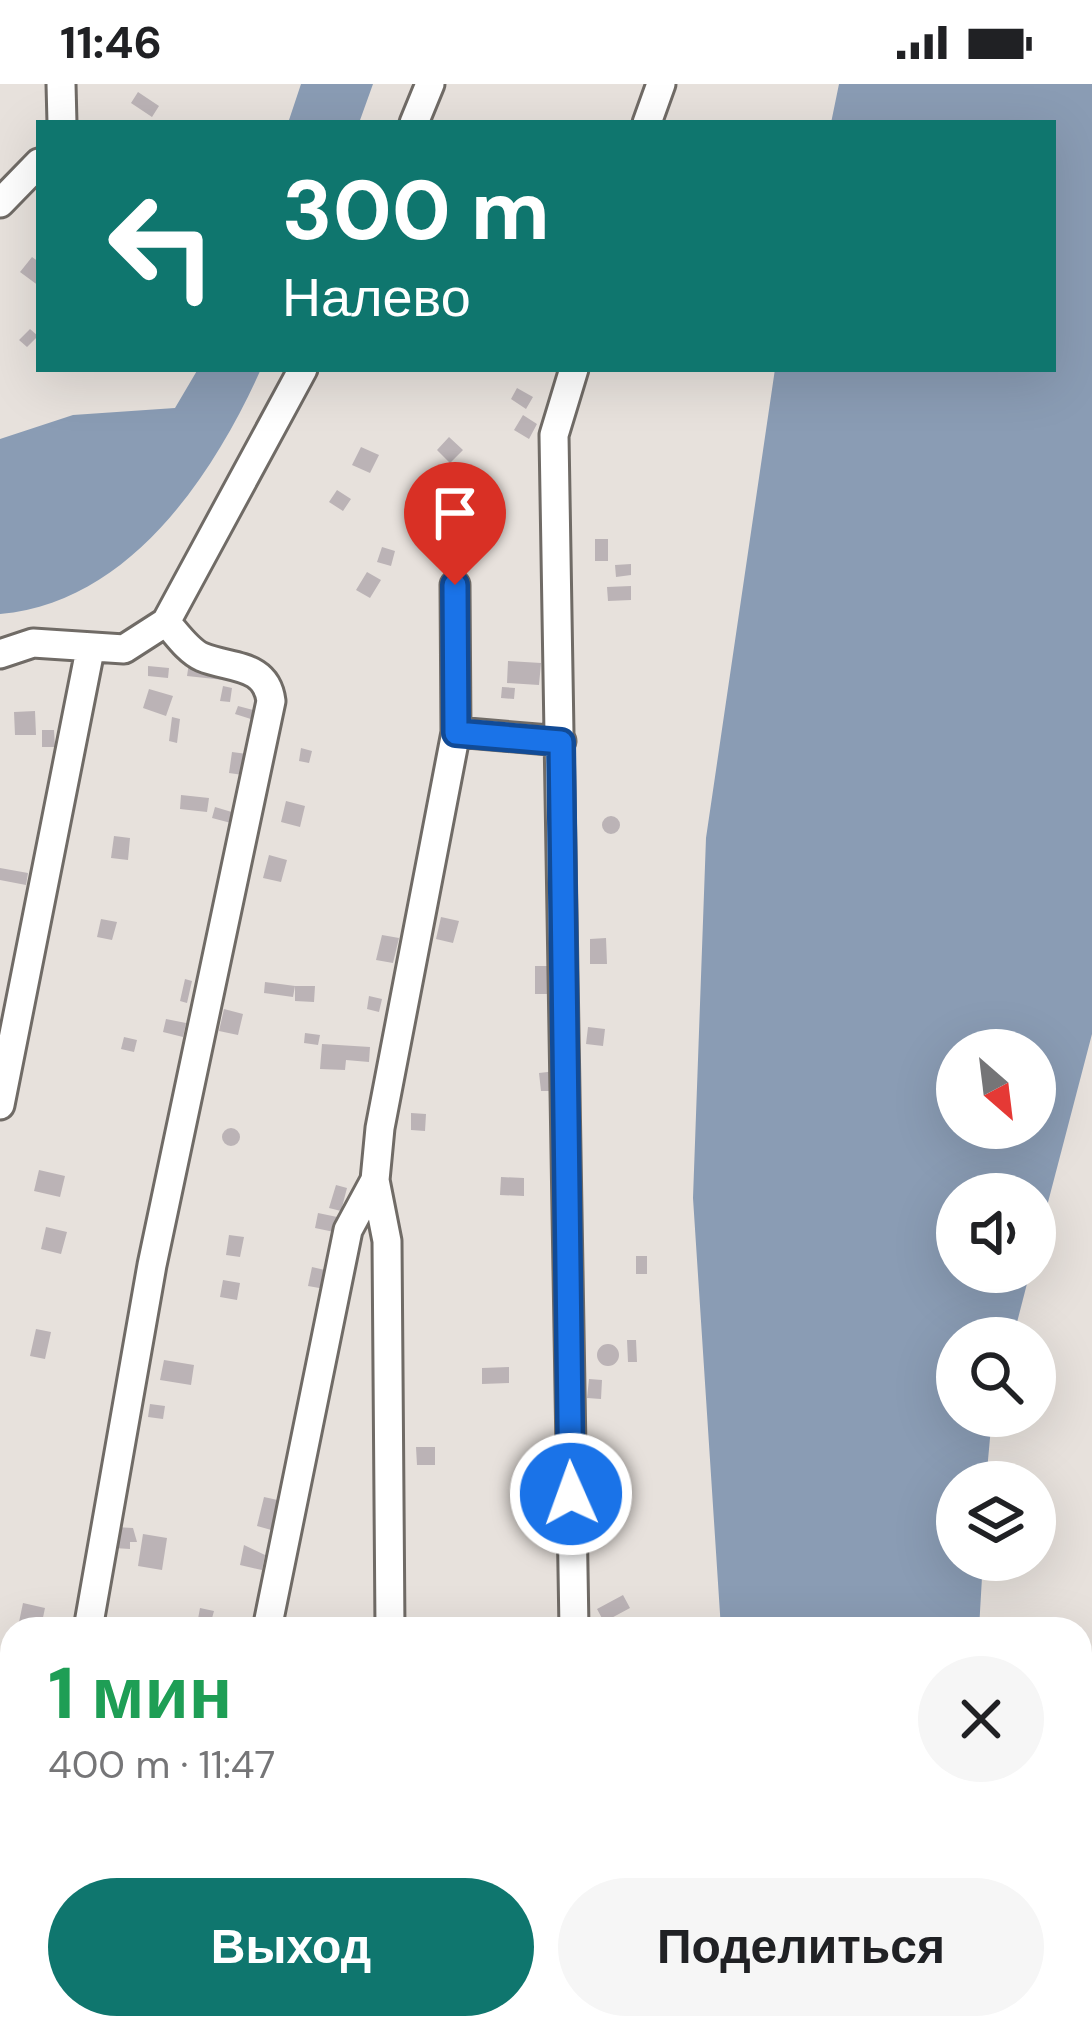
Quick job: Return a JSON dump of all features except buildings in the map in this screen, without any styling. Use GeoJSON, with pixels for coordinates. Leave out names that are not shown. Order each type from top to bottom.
{"type":"FeatureCollection","features":[{"type":"Feature","properties":{"kind":"street"},"geometry":{"type":"LineString","coordinates":[[61,84],[62,120]]}},
{"type":"Feature","properties":{"kind":"street"},"geometry":{"type":"LineString","coordinates":[[415,120],[430,84]]}},
{"type":"Feature","properties":{"kind":"street"},"geometry":{"type":"LineString","coordinates":[[648,120],[661,84]]}},
{"type":"Feature","properties":{"kind":"street"},"geometry":{"type":"LineString","coordinates":[[0,203],[36,167]]}},
{"type":"Feature","properties":{"kind":"street"},"geometry":{"type":"LineString","coordinates":[[124,649],[166,622],[301,372]]}},
{"type":"Feature","properties":{"kind":"street"},"geometry":{"type":"LineString","coordinates":[[573,372],[554,435],[574,1617]]}},
{"type":"Feature","properties":{"kind":"street"},"geometry":{"type":"LineString","coordinates":[[269,1617],[348,1230],[375,1180],[412,944],[456,733],[455,585]]}},
{"type":"Feature","properties":{"kind":"street"},"geometry":{"type":"LineString","coordinates":[[166,622],[197,656]]}},
{"type":"Feature","properties":{"kind":"street"},"geometry":{"type":"LineString","coordinates":[[0,654],[33,643],[197,656],[256,673],[268,684],[271,701],[152,1265],[90,1617]]}},
{"type":"Feature","properties":{"kind":"street"},"geometry":{"type":"LineString","coordinates":[[0,1105],[90,650]]}},
{"type":"Feature","properties":{"kind":"street"},"geometry":{"type":"LineString","coordinates":[[456,733],[561,742]]}},
{"type":"Feature","properties":{"kind":"street"},"geometry":{"type":"LineString","coordinates":[[375,1180],[387,1241],[390,1617]]}},
{"type":"Feature","properties":{"kind":"water"},"geometry":{"type":"Polygon","coordinates":[[[301,84],[373,84],[360,120],[289,120],[301,84]]]}},
{"type":"Feature","properties":{"kind":"water"},"geometry":{"type":"Polygon","coordinates":[[[839,84],[1092,84],[1092,1034],[1056,1173],[936,1173],[936,1293],[1025,1293],[1018,1317],[936,1317],[936,1437],[990,1437],[988,1461],[936,1461],[936,1581],[982,1581],[980,1617],[720,1617],[693,1198],[706,838],[775,372],[1056,372],[1056,120],[832,120],[839,84]]]}},
{"type":"Feature","properties":{"kind":"water"},"geometry":{"type":"Polygon","coordinates":[[[196,372],[260,372],[218,452],[191,492],[126,560],[88,586],[46,605],[0,614],[0,439],[73,415],[175,408],[196,372]]]}},
{"type":"Feature","properties":{"kind":"route"},"geometry":{"type":"LineString","coordinates":[[455,585],[456,733],[561,742],[571,1494]]}}]}
